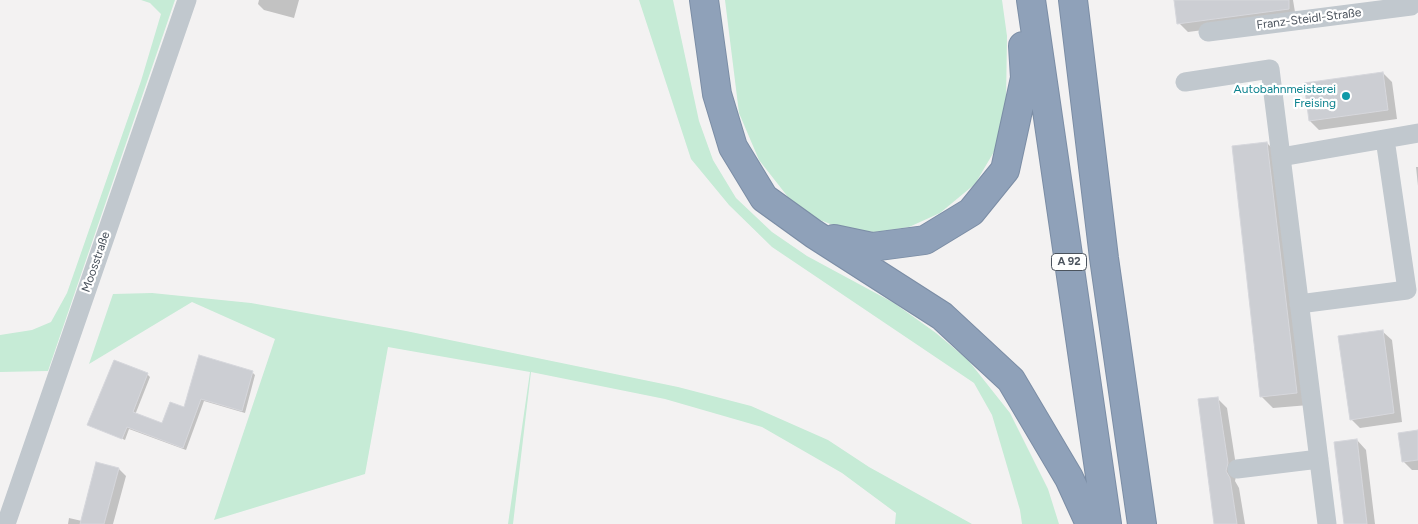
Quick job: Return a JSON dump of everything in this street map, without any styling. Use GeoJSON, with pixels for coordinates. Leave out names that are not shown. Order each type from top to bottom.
{"type":"FeatureCollection","features":[{"type":"Feature","properties":{"kind":"highway"},"geometry":{"type":"LineString","coordinates":[[704,0],[716,94],[733,147],[764,198],[814,234],[942,316],[1011,380],[1069,478],[1090,524]]}},
{"type":"Feature","properties":{"kind":"highway"},"geometry":{"type":"LineString","coordinates":[[814,234],[872,247],[925,240],[971,212],[1005,170],[1025,78],[1020,17],[1025,0]]}},
{"type":"Feature","properties":{"kind":"highway","name":"A 92"},"geometry":{"type":"LineString","coordinates":[[1032,0],[1107,524]]}},
{"type":"Feature","properties":{"kind":"highway","name":"A 92"},"geometry":{"type":"LineString","coordinates":[[1073,0],[1104,258],[1142,524]]}},
{"type":"Feature","properties":{"kind":"street","name":"Moosstraße"},"geometry":{"type":"LineString","coordinates":[[6,524],[187,0]]}},
{"type":"Feature","properties":{"kind":"street","name":"Franz-Steidl-Straße"},"geometry":{"type":"LineString","coordinates":[[1208,32],[1411,6]]}},
{"type":"Feature","properties":{"kind":"street"},"geometry":{"type":"LineString","coordinates":[[1185,82],[1270,70],[1327,524]]}},
{"type":"Feature","properties":{"kind":"street"},"geometry":{"type":"LineString","coordinates":[[1282,157],[1418,133]]}},
{"type":"Feature","properties":{"kind":"street"},"geometry":{"type":"LineString","coordinates":[[1300,304],[1407,290],[1386,139]]}},
{"type":"Feature","properties":{"kind":"street"},"geometry":{"type":"LineString","coordinates":[[1237,469],[1319,459]]}},
{"type":"Feature","properties":{"kind":"green space"},"geometry":{"type":"Polygon","coordinates":[[[141,0],[175,0],[48,371],[0,372],[0,335],[32,330],[51,322],[67,293],[141,81],[161,14],[150,3],[141,0]]]}},
{"type":"Feature","properties":{"kind":"green space"},"geometry":{"type":"Polygon","coordinates":[[[639,0],[673,0],[699,121],[713,160],[736,198],[772,232],[807,256],[894,303],[936,333],[968,360],[1010,413],[1048,489],[1059,524],[1022,524],[1020,510],[992,415],[974,383],[772,247],[729,205],[691,159],[639,0]]]}},
{"type":"Feature","properties":{"kind":"green space"},"geometry":{"type":"Polygon","coordinates":[[[725,0],[1002,0],[1007,36],[1006,104],[995,150],[975,184],[940,213],[909,227],[875,232],[843,229],[815,218],[788,197],[759,160],[739,113],[725,0]]]}},
{"type":"Feature","properties":{"kind":"green space"},"geometry":{"type":"Polygon","coordinates":[[[152,293],[251,303],[406,331],[678,387],[751,406],[828,440],[869,467],[972,524],[895,524],[896,513],[842,473],[762,427],[665,399],[531,372],[513,524],[508,524],[530,372],[388,347],[365,474],[214,520],[275,339],[192,302],[89,364],[113,294],[152,293]]]}},
{"type":"Feature","properties":{"kind":"building"},"geometry":{"type":"Polygon","coordinates":[[[1174,0],[1289,0],[1289,9],[1177,24],[1174,0]]]}},
{"type":"Feature","properties":{"kind":"building","name":"Autobahnmeisterei Freising"},"geometry":{"type":"Polygon","coordinates":[[[1383,72],[1388,110],[1309,121],[1304,83],[1383,72]]]}},
{"type":"Feature","properties":{"kind":"building"},"geometry":{"type":"Polygon","coordinates":[[[1267,142],[1297,393],[1260,397],[1232,146],[1267,142]]]}},
{"type":"Feature","properties":{"kind":"building"},"geometry":{"type":"Polygon","coordinates":[[[1383,330],[1394,413],[1350,420],[1338,336],[1383,330]]]}},
{"type":"Feature","properties":{"kind":"building"},"geometry":{"type":"Polygon","coordinates":[[[199,355],[253,371],[242,411],[201,399],[183,448],[127,427],[122,439],[87,425],[114,360],[148,373],[133,412],[162,423],[170,402],[184,407],[199,355]]]}},
{"type":"Feature","properties":{"kind":"building"},"geometry":{"type":"Polygon","coordinates":[[[1218,397],[1228,463],[1226,471],[1230,478],[1237,524],[1214,524],[1198,399],[1218,397]]]}},
{"type":"Feature","properties":{"kind":"building"},"geometry":{"type":"Polygon","coordinates":[[[1418,430],[1418,460],[1402,462],[1398,433],[1418,430]]]}},
{"type":"Feature","properties":{"kind":"building"},"geometry":{"type":"Polygon","coordinates":[[[1357,439],[1367,524],[1344,524],[1334,442],[1357,439]]]}},
{"type":"Feature","properties":{"kind":"building"},"geometry":{"type":"Polygon","coordinates":[[[96,462],[119,468],[104,524],[80,524],[96,462]]]}},
{"type":"Feature","properties":{"kind":"place","name":"Autobahnmeisterei Freising"},"geometry":{"type":"Point","coordinates":[1346,96]}}]}
